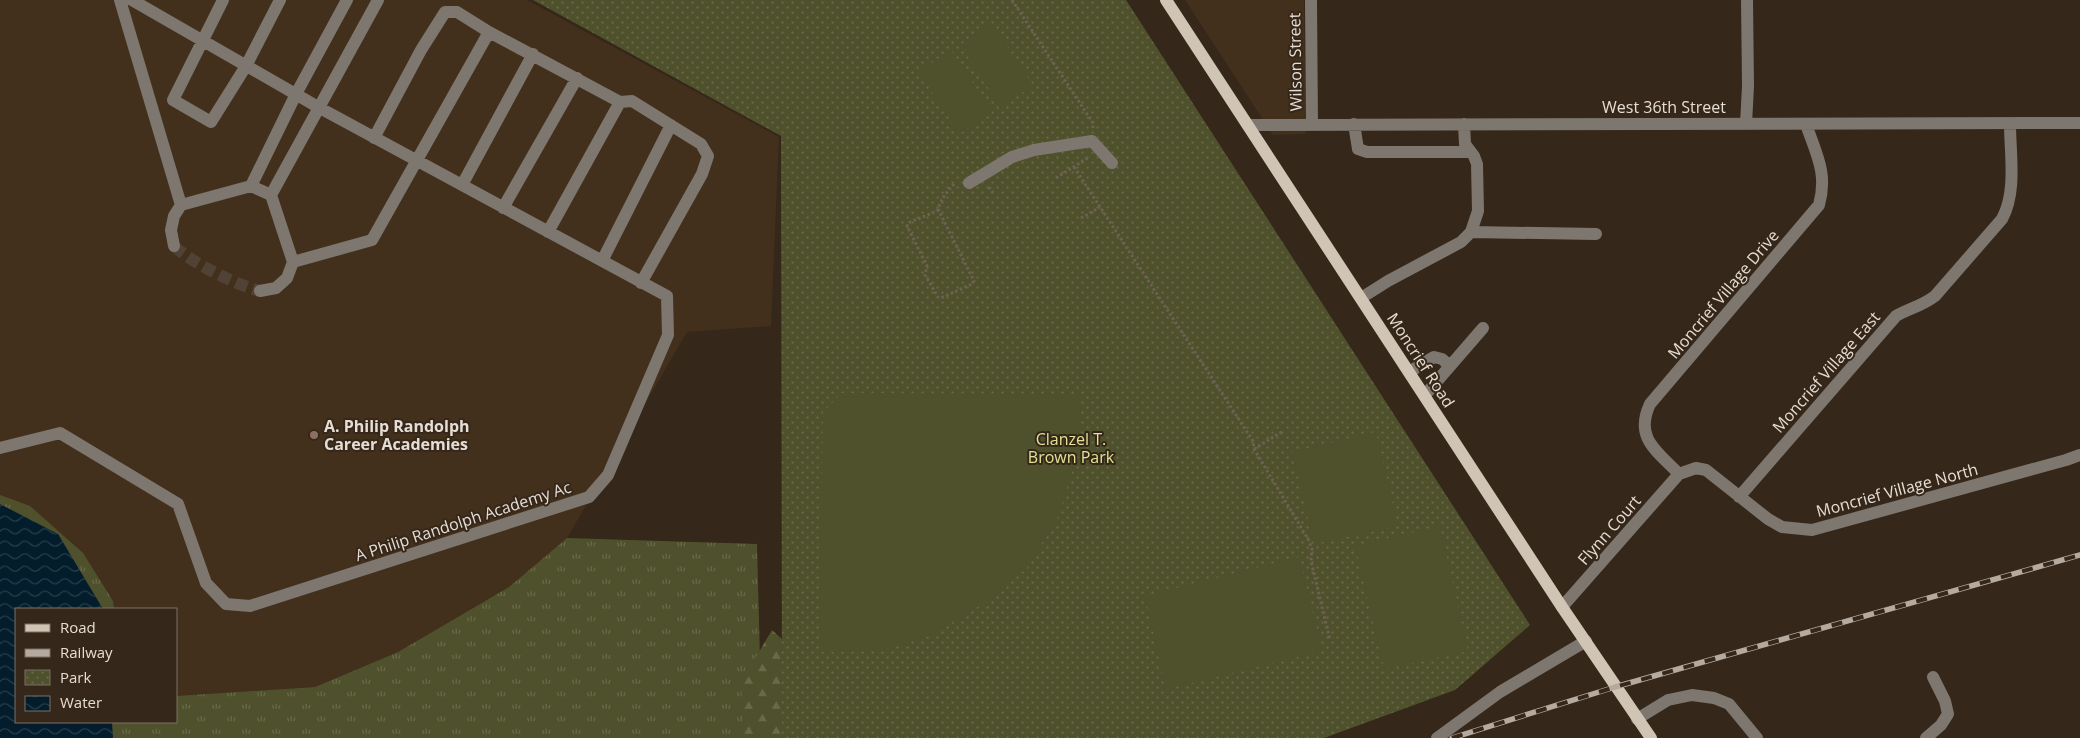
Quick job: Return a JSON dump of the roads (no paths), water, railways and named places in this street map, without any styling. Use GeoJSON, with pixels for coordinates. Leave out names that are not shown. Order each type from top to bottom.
{"type":"FeatureCollection","features":[{"type":"Feature","properties":{"kind":"main road","name":"Moncrief Road"},"geometry":{"type":"LineString","coordinates":[[1166,0],[1562,607],[1651,738]]}},
{"type":"Feature","properties":{"kind":"street"},"geometry":{"type":"LineString","coordinates":[[120,0],[181,205]]}},
{"type":"Feature","properties":{"kind":"street"},"geometry":{"type":"LineString","coordinates":[[132,0],[296,94]]}},
{"type":"Feature","properties":{"kind":"street"},"geometry":{"type":"LineString","coordinates":[[152,107],[173,100],[223,0]]}},
{"type":"Feature","properties":{"kind":"street"},"geometry":{"type":"LineString","coordinates":[[173,100],[211,122],[246,66],[280,0]]}},
{"type":"Feature","properties":{"kind":"street"},"geometry":{"type":"LineString","coordinates":[[251,186],[296,94],[347,0]]}},
{"type":"Feature","properties":{"kind":"street"},"geometry":{"type":"LineString","coordinates":[[260,290],[276,288],[287,278],[293,262],[272,195],[318,107],[378,0]]}},
{"type":"Feature","properties":{"kind":"street","name":"Wilson Street"},"geometry":{"type":"LineString","coordinates":[[1311,0],[1312,124]]}},
{"type":"Feature","properties":{"kind":"street"},"geometry":{"type":"LineString","coordinates":[[1746,124],[1748,86],[1747,0]]}},
{"type":"Feature","properties":{"kind":"street"},"geometry":{"type":"LineString","coordinates":[[374,138],[421,50],[445,12],[457,12],[489,32],[620,102],[632,101],[701,144],[708,156],[702,174],[641,282]]}},
{"type":"Feature","properties":{"kind":"street"},"geometry":{"type":"LineString","coordinates":[[293,262],[372,240],[489,32]]}},
{"type":"Feature","properties":{"kind":"street"},"geometry":{"type":"LineString","coordinates":[[462,185],[533,54]]}},
{"type":"Feature","properties":{"kind":"street"},"geometry":{"type":"LineString","coordinates":[[504,208],[577,78]]}},
{"type":"Feature","properties":{"kind":"street","name":"A Philip Randolph Academy Ac"},"geometry":{"type":"LineString","coordinates":[[0,448],[60,432],[178,504],[206,583],[226,604],[250,606],[589,498],[608,474],[668,335],[667,296],[296,94]]}},
{"type":"Feature","properties":{"kind":"street"},"geometry":{"type":"LineString","coordinates":[[548,232],[620,102]]}},
{"type":"Feature","properties":{"kind":"street","name":"West 36th Street"},"geometry":{"type":"LineString","coordinates":[[1248,125],[2080,123]]}},
{"type":"Feature","properties":{"kind":"street"},"geometry":{"type":"LineString","coordinates":[[1354,124],[1358,149],[1367,152],[1470,152]]}},
{"type":"Feature","properties":{"kind":"street"},"geometry":{"type":"LineString","coordinates":[[1361,298],[1388,281],[1460,242],[1471,232],[1478,211],[1477,164],[1474,156],[1465,144],[1464,124]]}},
{"type":"Feature","properties":{"kind":"street","name":"Moncrief Village Drive"},"geometry":{"type":"LineString","coordinates":[[1679,474],[1648,442],[1644,433],[1646,414],[1656,398],[1819,205],[1824,188],[1823,173],[1806,124]]}},
{"type":"Feature","properties":{"kind":"street","name":"Moncrief Village East"},"geometry":{"type":"LineString","coordinates":[[1739,497],[1896,316],[1924,304],[1935,296],[2002,219],[2008,208],[2010,195],[2010,124]]}},
{"type":"Feature","properties":{"kind":"street"},"geometry":{"type":"LineString","coordinates":[[602,261],[671,125]]}},
{"type":"Feature","properties":{"kind":"street"},"geometry":{"type":"LineString","coordinates":[[970,182],[1012,157],[1034,150],[1096,146],[1112,163]]}},
{"type":"Feature","properties":{"kind":"street"},"geometry":{"type":"LineString","coordinates":[[174,246],[171,230],[172,223],[181,205],[251,186],[272,195]]}},
{"type":"Feature","properties":{"kind":"street"},"geometry":{"type":"LineString","coordinates":[[1471,232],[1596,234]]}},
{"type":"Feature","properties":{"kind":"street"},"geometry":{"type":"LineString","coordinates":[[1425,395],[1483,328]]}},
{"type":"Feature","properties":{"kind":"street"},"geometry":{"type":"LineString","coordinates":[[1410,372],[1434,357],[1442,359],[1450,366]]}},
{"type":"Feature","properties":{"kind":"street","name":"Moncrief Village North"},"geometry":{"type":"LineString","coordinates":[[1679,474],[1696,468],[1706,470],[1768,519],[1782,527],[1812,530],[2080,455]]}},
{"type":"Feature","properties":{"kind":"street","name":"Flynn Court"},"geometry":{"type":"LineString","coordinates":[[1562,607],[1679,474]]}},
{"type":"Feature","properties":{"kind":"street"},"geometry":{"type":"LineString","coordinates":[[1437,738],[1500,692],[1586,641]]}},
{"type":"Feature","properties":{"kind":"street"},"geometry":{"type":"LineString","coordinates":[[1926,738],[1941,725],[1948,714],[1945,700],[1933,677]]}},
{"type":"Feature","properties":{"kind":"street"},"geometry":{"type":"LineString","coordinates":[[1637,719],[1668,700],[1692,695],[1714,698],[1729,704],[1757,738]]}},
{"type":"Feature","properties":{"kind":"water"},"geometry":{"type":"Polygon","coordinates":[[[0,504],[58,534],[102,608],[15,608],[15,723],[112,723],[113,738],[0,738],[0,504]]]}},
{"type":"Feature","properties":{"kind":"tunnel"},"geometry":{"type":"LineString","coordinates":[[174,246],[215,273],[260,291]]}},
{"type":"Feature","properties":{"kind":"railway"},"geometry":{"type":"LineString","coordinates":[[1452,738],[1615,687],[2080,555]]}},
{"type":"Feature","properties":{"kind":"place","name":"A. Philip Randolph Career Academies"},"geometry":{"type":"Point","coordinates":[314,435]}},
{"type":"Feature","properties":{"kind":"park label","name":"Clanzel T. Brown Park"},"geometry":{"type":"Point","coordinates":[1071,448]}}]}
